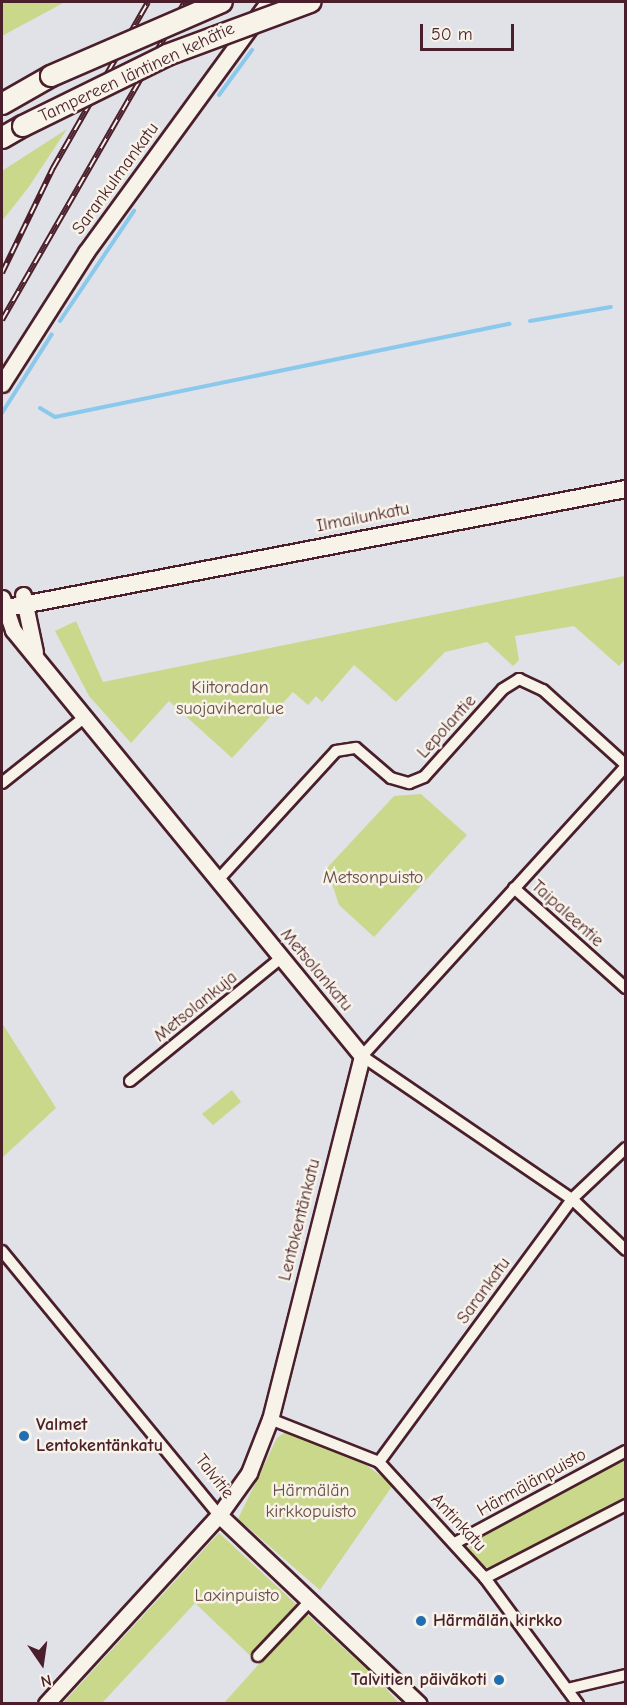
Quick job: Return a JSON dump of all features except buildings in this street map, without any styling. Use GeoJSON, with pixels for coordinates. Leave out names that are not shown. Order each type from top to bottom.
{"type":"FeatureCollection","features":[{"type":"Feature","properties":{"kind":"highway","name":"Tampereen läntinen kehätie"},"geometry":{"type":"LineString","coordinates":[[2,104],[51,76],[222,2]]}},
{"type":"Feature","properties":{"kind":"highway","name":"Tampereen läntinen kehätie"},"geometry":{"type":"LineString","coordinates":[[2,138],[166,55],[310,2]]}},
{"type":"Feature","properties":{"kind":"main road","name":"Ilmailunkatu"},"geometry":{"type":"LineString","coordinates":[[2,603],[108,587],[626,489]]}},
{"type":"Feature","properties":{"kind":"street","name":"Sarankulmankatu"},"geometry":{"type":"LineString","coordinates":[[2,384],[86,252],[268,2]]}},
{"type":"Feature","properties":{"kind":"street","name":"Metsolankatu"},"geometry":{"type":"LineString","coordinates":[[23,600],[35,652]]}},
{"type":"Feature","properties":{"kind":"street","name":"Metsolankatu"},"geometry":{"type":"LineString","coordinates":[[2,603],[13,630],[35,652],[217,881],[362,1056],[572,1199],[626,1250]]}},
{"type":"Feature","properties":{"kind":"street","name":"Lepolantie"},"geometry":{"type":"LineString","coordinates":[[217,881],[336,751],[356,748],[391,778],[410,783],[424,777],[503,689],[519,680],[543,690],[626,766]]}},
{"type":"Feature","properties":{"kind":"street"},"geometry":{"type":"LineString","coordinates":[[2,783],[85,717]]}},
{"type":"Feature","properties":{"kind":"street","name":"Lentokentänkatu"},"geometry":{"type":"LineString","coordinates":[[46,1704],[219,1515],[249,1473],[270,1419],[362,1056],[626,766]]}},
{"type":"Feature","properties":{"kind":"street","name":"Taipaleentie"},"geometry":{"type":"LineString","coordinates":[[514,888],[626,988]]}},
{"type":"Feature","properties":{"kind":"street","name":"Metsolankuja"},"geometry":{"type":"LineString","coordinates":[[130,1081],[281,958]]}},
{"type":"Feature","properties":{"kind":"street","name":"Sarankatu"},"geometry":{"type":"LineString","coordinates":[[379,1462],[572,1199],[626,1148]]}},
{"type":"Feature","properties":{"kind":"street","name":"Talvitie"},"geometry":{"type":"LineString","coordinates":[[2,1251],[219,1515],[419,1704]]}},
{"type":"Feature","properties":{"kind":"street","name":"Antinkatu"},"geometry":{"type":"LineString","coordinates":[[270,1419],[379,1462],[485,1578],[578,1704]]}},
{"type":"Feature","properties":{"kind":"street","name":"Härmälänpuisto"},"geometry":{"type":"LineString","coordinates":[[455,1543],[626,1450]]}},
{"type":"Feature","properties":{"kind":"street"},"geometry":{"type":"LineString","coordinates":[[485,1578],[626,1505]]}},
{"type":"Feature","properties":{"kind":"street"},"geometry":{"type":"LineString","coordinates":[[258,1656],[310,1601]]}},
{"type":"Feature","properties":{"kind":"street"},"geometry":{"type":"LineString","coordinates":[[567,1689],[626,1676]]}},
{"type":"Feature","properties":{"kind":"green space"},"geometry":{"type":"Polygon","coordinates":[[[2,2],[65,2],[2,36],[2,2]]]}},
{"type":"Feature","properties":{"kind":"green space"},"geometry":{"type":"Polygon","coordinates":[[[67,129],[28,188],[2,221],[2,171],[67,129]]]}},
{"type":"Feature","properties":{"kind":"green space","name":"Kiitoradan suojaviheralue"},"geometry":{"type":"Polygon","coordinates":[[[625,576],[625,659],[619,666],[574,626],[515,636],[519,660],[513,666],[487,642],[445,652],[396,702],[354,665],[322,702],[316,696],[308,705],[293,692],[232,758],[169,701],[131,743],[89,696],[55,631],[76,621],[103,682],[625,576]]]}},
{"type":"Feature","properties":{"kind":"green space","name":"Metsonpuisto"},"geometry":{"type":"Polygon","coordinates":[[[421,794],[467,835],[374,937],[339,905],[327,868],[394,796],[421,794]]]}},
{"type":"Feature","properties":{"kind":"green space"},"geometry":{"type":"Polygon","coordinates":[[[2,1023],[56,1108],[2,1158],[2,1023]]]}},
{"type":"Feature","properties":{"kind":"green space"},"geometry":{"type":"Polygon","coordinates":[[[232,1090],[241,1102],[213,1125],[202,1114],[232,1090]]]}},
{"type":"Feature","properties":{"kind":"green space","name":"Härmälän kirkkopuisto"},"geometry":{"type":"Polygon","coordinates":[[[288,1430],[350,1453],[393,1485],[320,1590],[238,1519],[277,1438],[288,1430]]]}},
{"type":"Feature","properties":{"kind":"green space"},"geometry":{"type":"Polygon","coordinates":[[[625,1457],[625,1497],[494,1568],[485,1567],[468,1549],[473,1538],[625,1457]]]}},
{"type":"Feature","properties":{"kind":"green space","name":"Laxinpuisto"},"geometry":{"type":"Polygon","coordinates":[[[219,1533],[378,1680],[399,1703],[224,1703],[259,1664],[195,1603],[102,1703],[62,1704],[219,1533]]]}},
{"type":"Feature","properties":{"kind":"waterway"},"geometry":{"type":"LineString","coordinates":[[219,95],[252,50]]}},
{"type":"Feature","properties":{"kind":"waterway"},"geometry":{"type":"LineString","coordinates":[[60,321],[134,211]]}},
{"type":"Feature","properties":{"kind":"waterway"},"geometry":{"type":"LineString","coordinates":[[530,321],[611,307]]}},
{"type":"Feature","properties":{"kind":"waterway"},"geometry":{"type":"LineString","coordinates":[[40,408],[55,417],[510,324]]}},
{"type":"Feature","properties":{"kind":"waterway"},"geometry":{"type":"LineString","coordinates":[[2,413],[52,334]]}},
{"type":"Feature","properties":{"kind":"railway"},"geometry":{"type":"LineString","coordinates":[[2,273],[53,168],[148,2]]}},
{"type":"Feature","properties":{"kind":"railway"},"geometry":{"type":"LineString","coordinates":[[2,320],[185,2]]}},
{"type":"Feature","properties":{"kind":"place","name":"Valmet Lentokentänkatu"},"geometry":{"type":"Point","coordinates":[24,1436]}},
{"type":"Feature","properties":{"kind":"place","name":"Härmälän kirkko"},"geometry":{"type":"Point","coordinates":[421,1621]}},
{"type":"Feature","properties":{"kind":"place","name":"Talvitien päiväkoti"},"geometry":{"type":"Point","coordinates":[499,1680]}}]}
